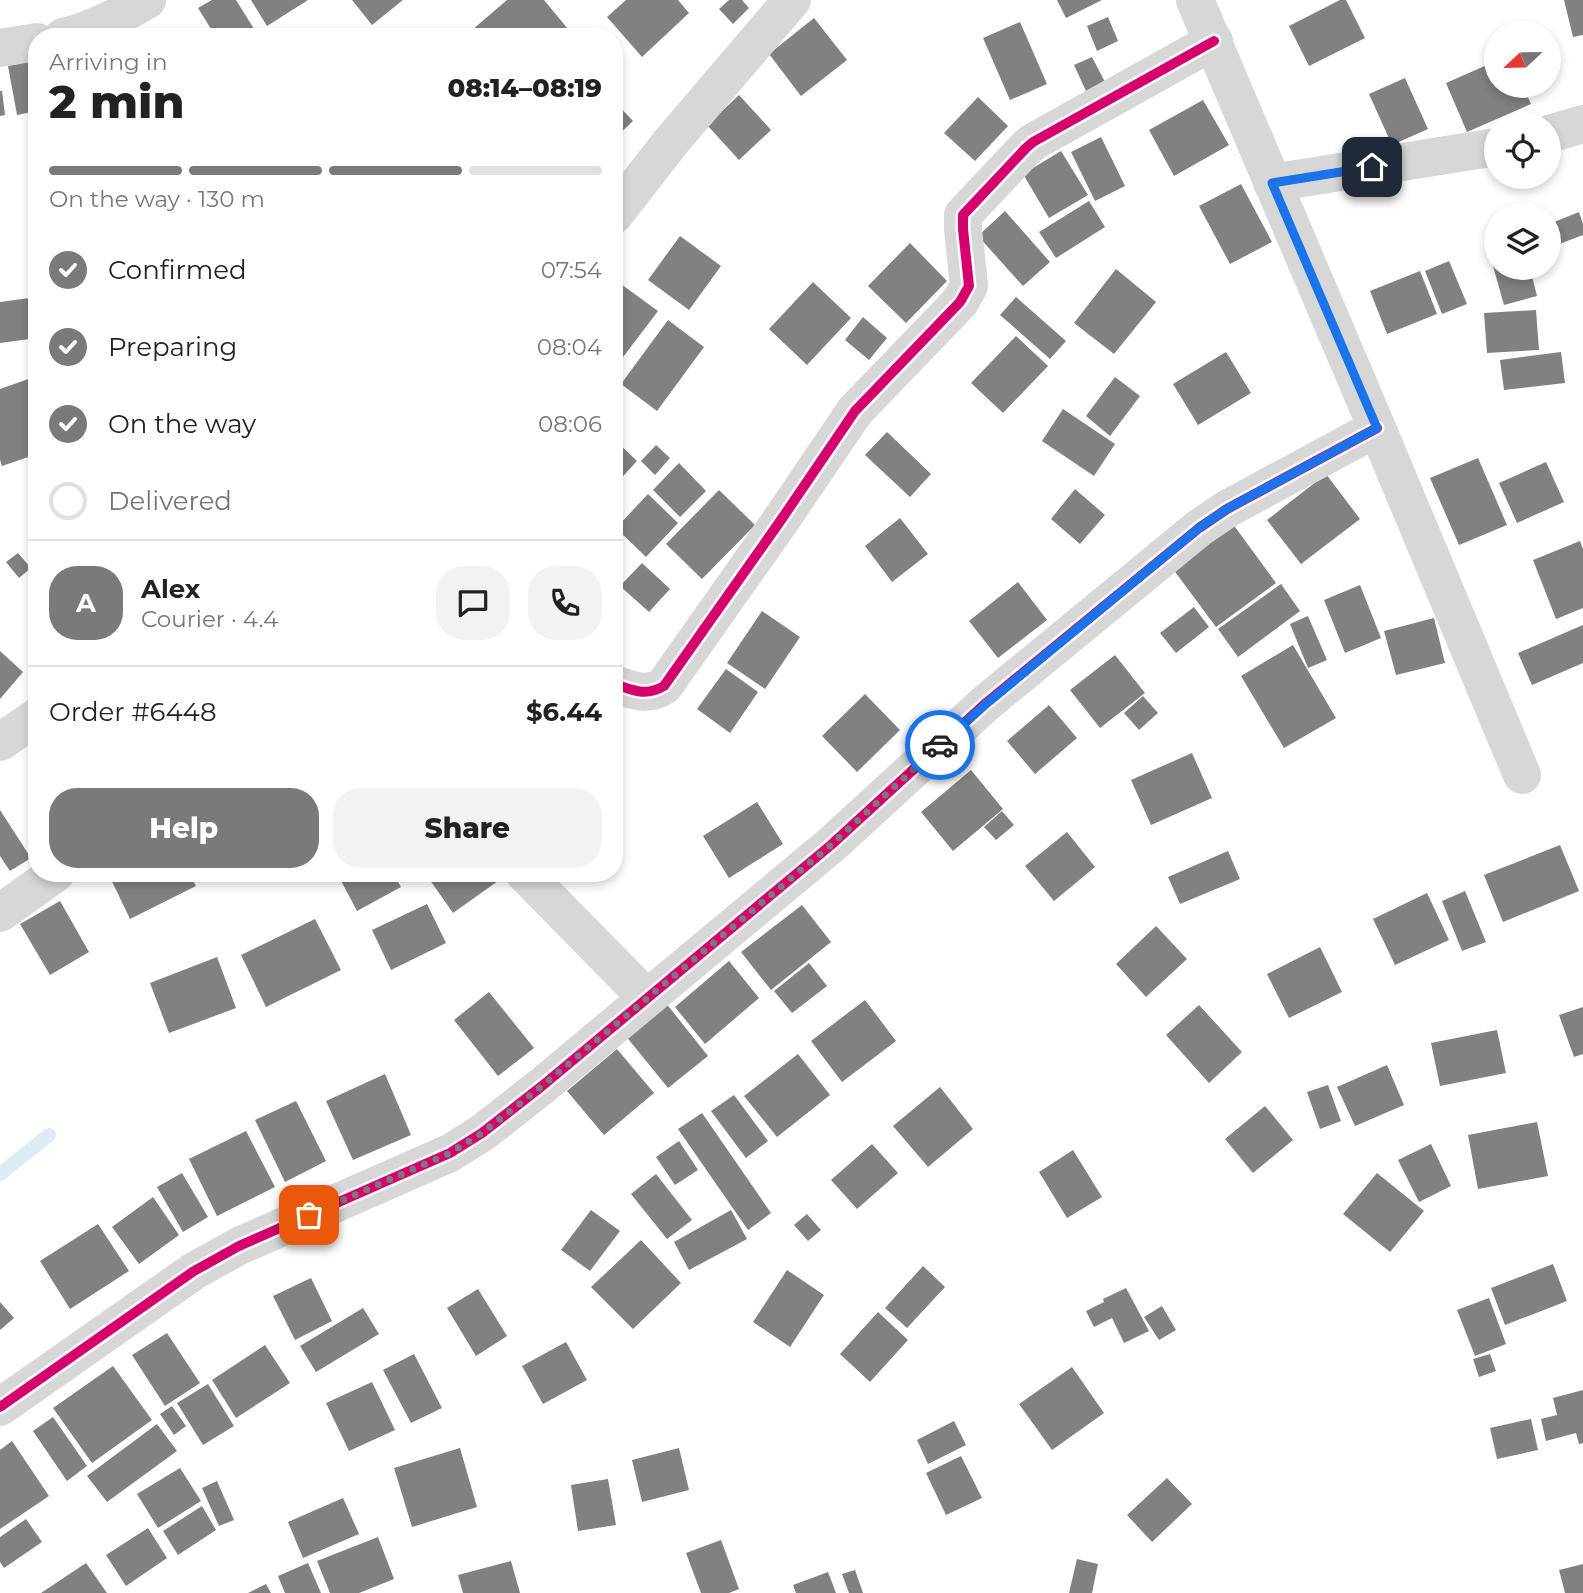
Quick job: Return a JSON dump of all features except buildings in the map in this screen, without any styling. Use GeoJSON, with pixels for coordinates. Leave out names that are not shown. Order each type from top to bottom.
{"type":"FeatureCollection","features":[{"type":"Feature","properties":{"kind":"street"},"geometry":{"type":"LineString","coordinates":[[89,28],[147,0]]}},
{"type":"Feature","properties":{"kind":"street"},"geometry":{"type":"LineString","coordinates":[[623,203],[670,143],[792,0]]}},
{"type":"Feature","properties":{"kind":"street"},"geometry":{"type":"LineString","coordinates":[[1195,0],[1522,775]]}},
{"type":"Feature","properties":{"kind":"street"},"geometry":{"type":"LineString","coordinates":[[623,686],[647,693],[664,686],[855,411],[960,302],[969,286],[962,229],[963,215],[1033,142],[1214,41]]}},
{"type":"Feature","properties":{"kind":"street"},"geometry":{"type":"LineString","coordinates":[[0,48],[28,43]]}},
{"type":"Feature","properties":{"kind":"street"},"geometry":{"type":"LineString","coordinates":[[1561,131],[1583,124]]}},
{"type":"Feature","properties":{"kind":"street"},"geometry":{"type":"LineString","coordinates":[[1272,183],[1484,149]]}},
{"type":"Feature","properties":{"kind":"street"},"geometry":{"type":"LineString","coordinates":[[0,1407],[194,1271],[228,1252],[450,1153],[482,1133],[831,845],[986,704],[1199,528],[1227,509],[1377,428]]}},
{"type":"Feature","properties":{"kind":"street"},"geometry":{"type":"LineString","coordinates":[[0,742],[28,722]]}},
{"type":"Feature","properties":{"kind":"street"},"geometry":{"type":"LineString","coordinates":[[0,913],[43,882]]}},
{"type":"Feature","properties":{"kind":"street"},"geometry":{"type":"LineString","coordinates":[[533,882],[647,998]]}},
{"type":"Feature","properties":{"kind":"waterway"},"geometry":{"type":"LineString","coordinates":[[0,1174],[49,1135]]}},
{"type":"Feature","properties":{"kind":"cycle path"},"geometry":{"type":"LineString","coordinates":[[623,687],[645,692],[664,686],[855,411],[960,302],[969,286],[963,215],[1033,142],[1214,41]]}},
{"type":"Feature","properties":{"kind":"cycle path"},"geometry":{"type":"LineString","coordinates":[[0,1407],[194,1271],[239,1246],[450,1153],[482,1133],[831,845],[986,703],[1199,528],[1227,509],[1377,428]]}},
{"type":"Feature","properties":{"kind":"way so far"},"geometry":{"type":"LineString","coordinates":[[309,1215],[450,1153],[482,1133],[831,845],[940,745]]}},
{"type":"Feature","properties":{"kind":"route"},"geometry":{"type":"LineString","coordinates":[[940,745],[1199,528],[1227,509],[1377,428],[1272,183],[1372,167]]}}]}
